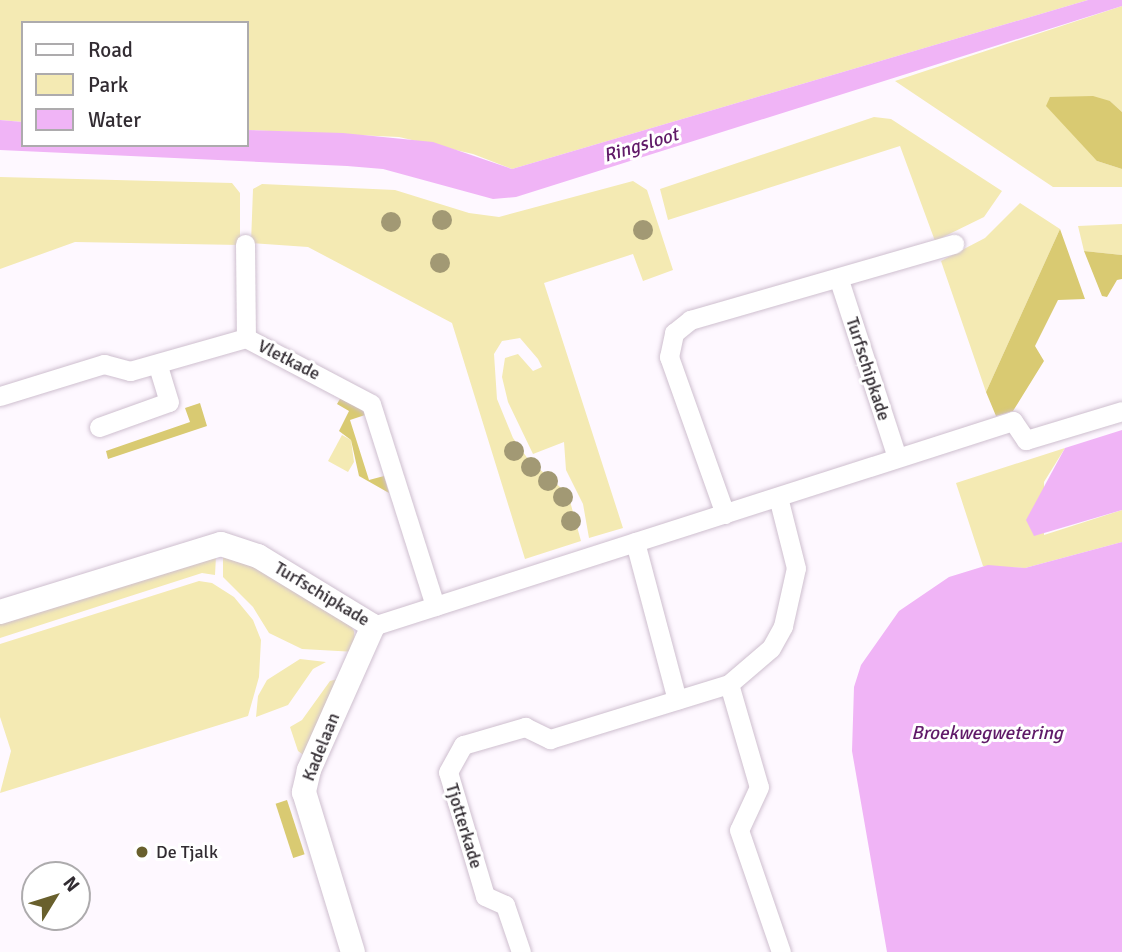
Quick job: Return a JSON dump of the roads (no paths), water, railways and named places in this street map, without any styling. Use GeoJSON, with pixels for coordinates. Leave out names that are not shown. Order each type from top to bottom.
{"type":"FeatureCollection","features":[{"type":"Feature","properties":{"kind":"street"},"geometry":{"type":"LineString","coordinates":[[245,244],[246,338]]}},
{"type":"Feature","properties":{"kind":"street"},"geometry":{"type":"LineString","coordinates":[[725,514],[669,357],[674,333],[690,314],[839,280],[954,244]]}},
{"type":"Feature","properties":{"kind":"street","name":"Turfschipkade"},"geometry":{"type":"LineString","coordinates":[[839,280],[897,457]]}},
{"type":"Feature","properties":{"kind":"street","name":"Vletkade"},"geometry":{"type":"LineString","coordinates":[[0,396],[104,365],[130,371],[246,338],[371,404],[435,606]]}},
{"type":"Feature","properties":{"kind":"street"},"geometry":{"type":"LineString","coordinates":[[99,427],[169,402],[158,365]]}},
{"type":"Feature","properties":{"kind":"street","name":"Turfschipkade"},"geometry":{"type":"LineString","coordinates":[[0,612],[221,544],[258,556],[373,626],[1013,421],[1026,440],[1122,411]]}},
{"type":"Feature","properties":{"kind":"street","name":"Tjotterkade"},"geometry":{"type":"LineString","coordinates":[[521,952],[505,905],[485,897],[448,772],[463,746],[525,727],[550,739],[729,684],[771,648],[783,626],[796,568],[778,497]]}},
{"type":"Feature","properties":{"kind":"street"},"geometry":{"type":"LineString","coordinates":[[635,542],[677,700]]}},
{"type":"Feature","properties":{"kind":"street","name":"Kadelaan"},"geometry":{"type":"LineString","coordinates":[[353,952],[304,792],[309,770],[373,626]]}},
{"type":"Feature","properties":{"kind":"street"},"geometry":{"type":"LineString","coordinates":[[729,684],[759,787],[739,830],[780,952]]}},
{"type":"Feature","properties":{"kind":"water","name":"Ringsloot"},"geometry":{"type":"Polygon","coordinates":[[[1088,0],[1122,0],[1122,6],[516,197],[493,199],[383,169],[0,150],[0,120],[21,122],[21,147],[248,147],[248,130],[343,133],[433,142],[512,169],[1088,0]]]}},
{"type":"Feature","properties":{"kind":"water"},"geometry":{"type":"Polygon","coordinates":[[[1122,430],[1122,510],[1034,536],[1026,520],[1065,448],[1122,430]]]}},
{"type":"Feature","properties":{"kind":"water","name":"Broekwegwetering"},"geometry":{"type":"Polygon","coordinates":[[[1122,542],[1122,952],[887,952],[852,751],[854,687],[861,665],[899,611],[949,577],[988,565],[1025,568],[1122,542]]]}},
{"type":"Feature","properties":{"kind":"place","name":"De Tjalk"},"geometry":{"type":"Point","coordinates":[142,852]}}]}
